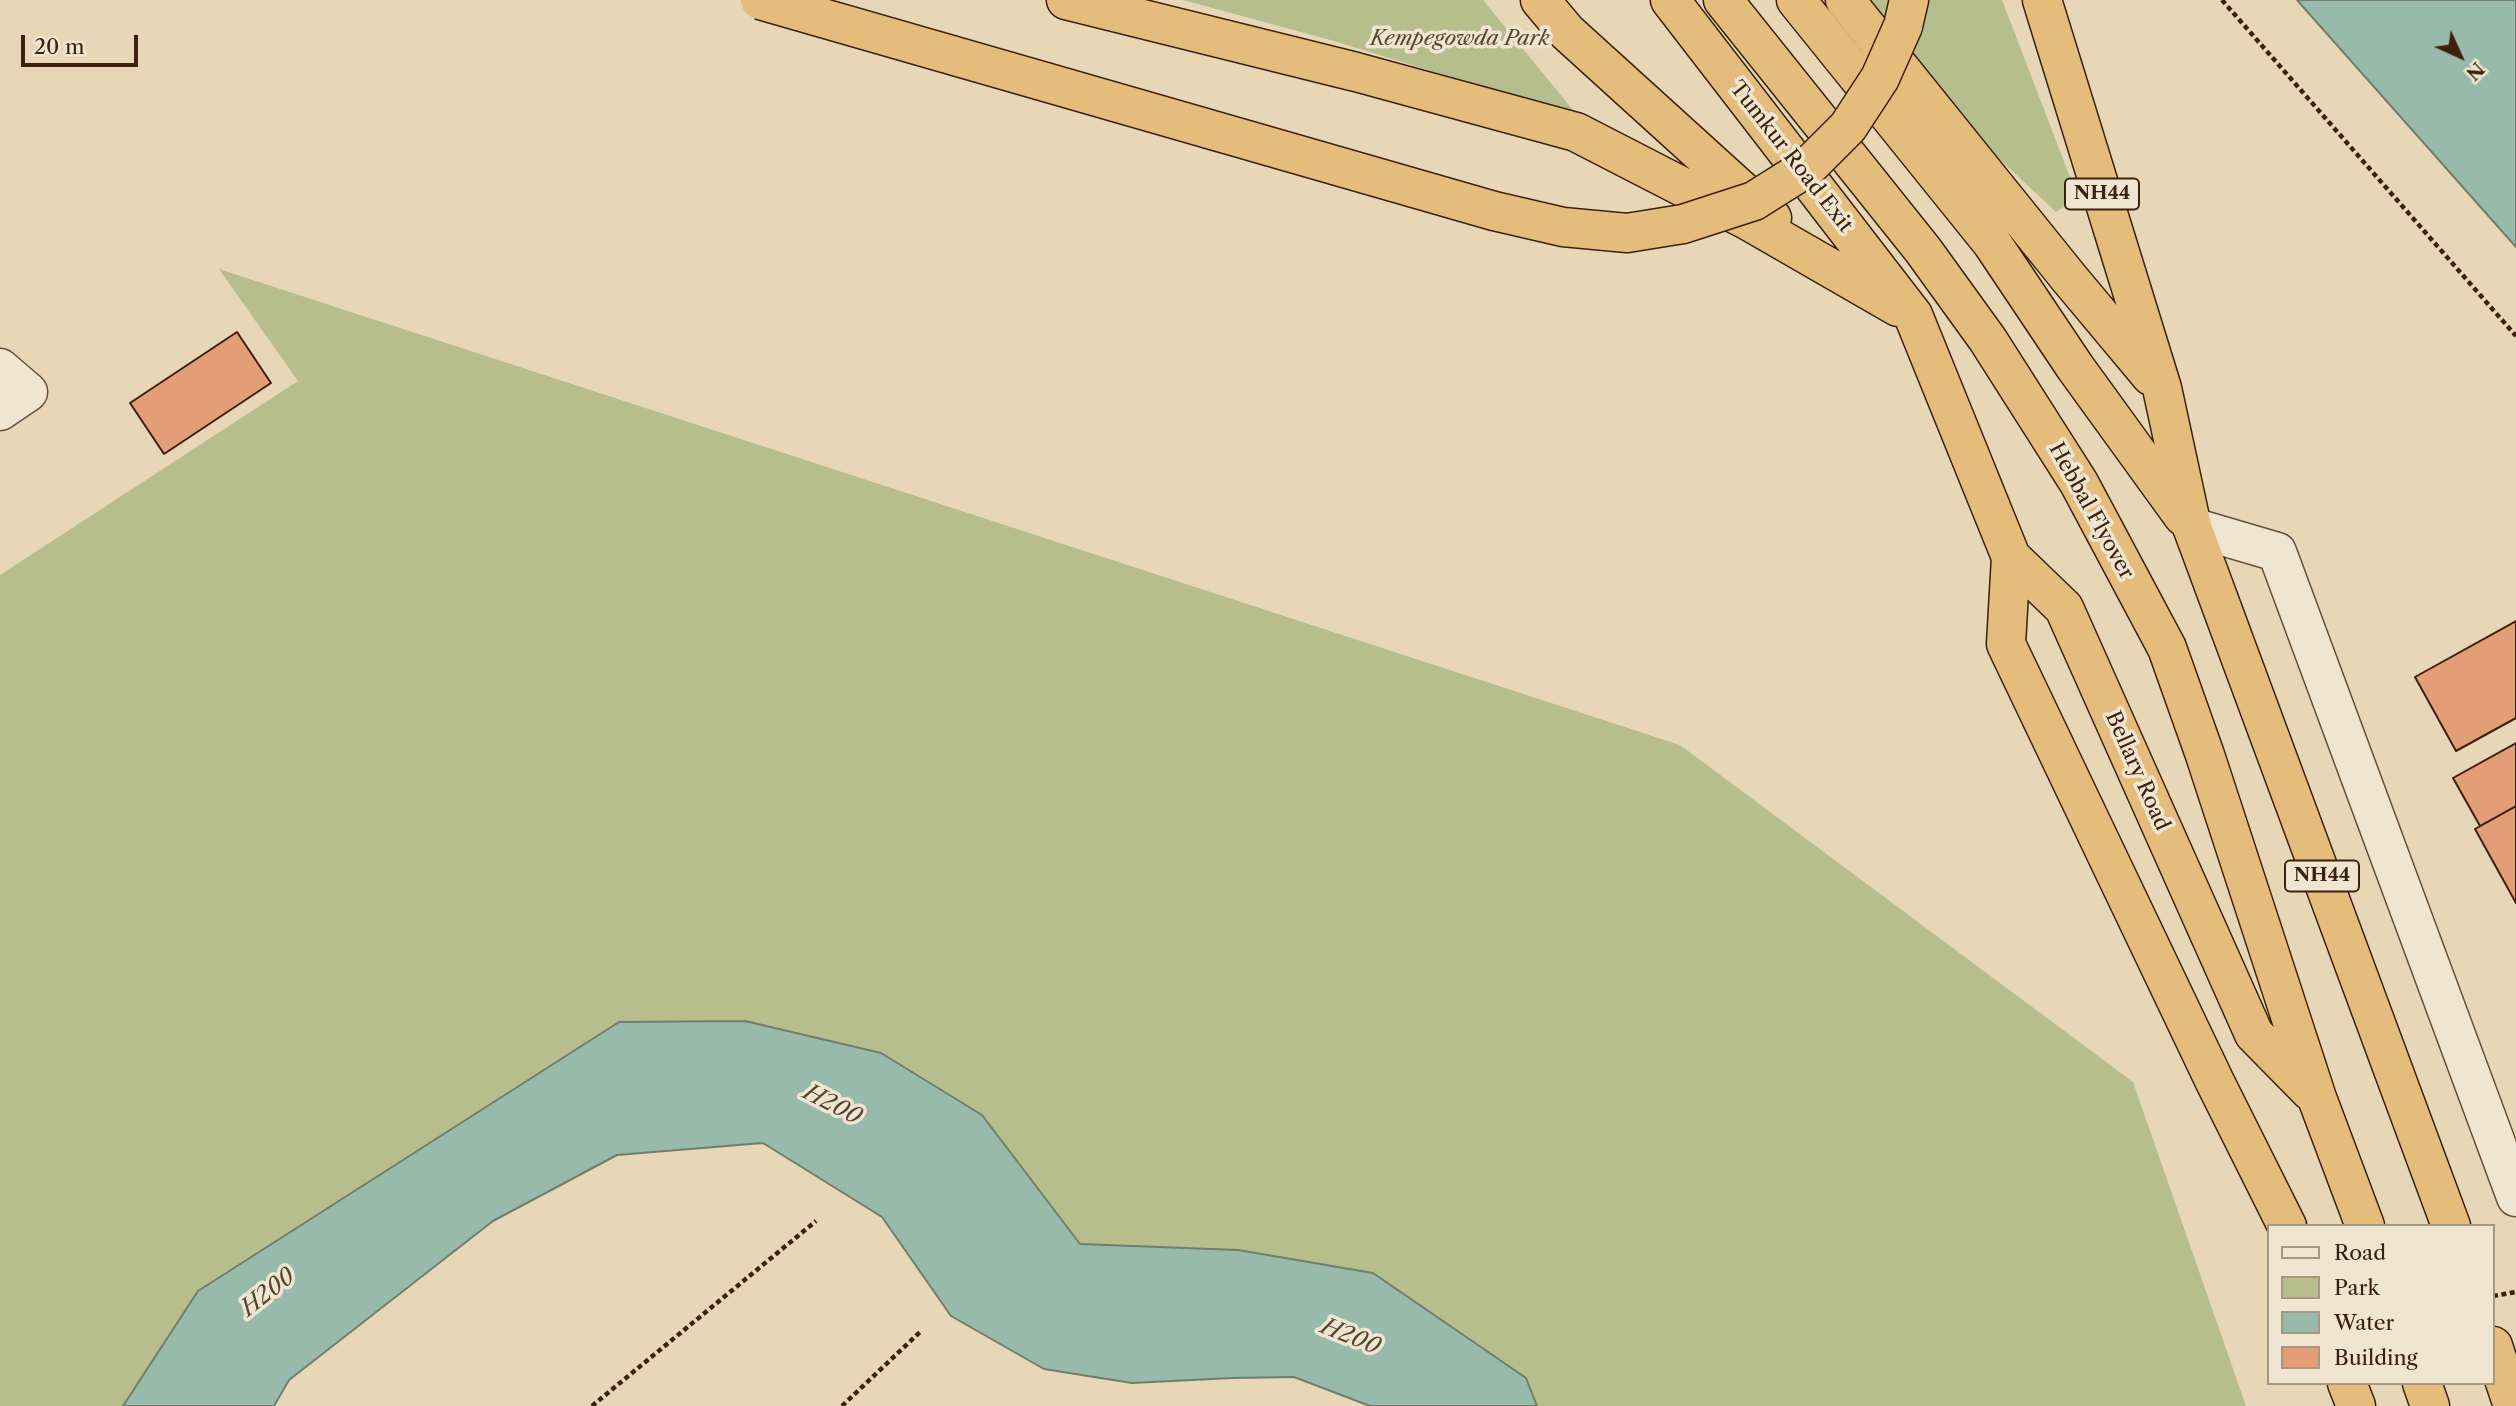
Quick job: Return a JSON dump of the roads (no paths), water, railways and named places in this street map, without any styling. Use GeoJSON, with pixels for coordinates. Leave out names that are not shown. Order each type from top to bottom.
{"type":"FeatureCollection","features":[{"type":"Feature","properties":{"kind":"highway"},"geometry":{"type":"LineString","coordinates":[[760,0],[1494,211],[1563,227],[1627,233],[1683,224],[1754,201],[1808,167],[1848,127],[1880,78],[1903,26],[1909,0]]}},
{"type":"Feature","properties":{"kind":"highway"},"geometry":{"type":"LineString","coordinates":[[1066,0],[1356,72],[1576,132],[1746,220],[1913,315]]}},
{"type":"Feature","properties":{"kind":"highway"},"geometry":{"type":"LineString","coordinates":[[1540,0],[1567,32],[1817,260]]}},
{"type":"Feature","properties":{"kind":"highway","name":"Tumkur Road Exit"},"geometry":{"type":"LineString","coordinates":[[1670,0],[1913,315]]}},
{"type":"Feature","properties":{"kind":"highway","name":"Hebbal Flyover"},"geometry":{"type":"LineString","coordinates":[[1723,0],[1923,250],[1988,340],[2078,483],[2167,648],[2205,755],[2317,1098]]}},
{"type":"Feature","properties":{"kind":"highway","name":"NH44"},"geometry":{"type":"LineString","coordinates":[[1796,0],[1992,243],[2075,367],[2192,527]]}},
{"type":"Feature","properties":{"kind":"highway"},"geometry":{"type":"LineString","coordinates":[[1845,0],[2069,278],[2162,388]]}},
{"type":"Feature","properties":{"kind":"highway","name":"NH44"},"geometry":{"type":"LineString","coordinates":[[2042,0],[2162,388],[2192,527],[2450,1224]]}},
{"type":"Feature","properties":{"kind":"highway","name":"Bellary Road"},"geometry":{"type":"LineString","coordinates":[[1913,315],[2011,557],[2064,608],[2254,1034],[2317,1098],[2364,1224]]}},
{"type":"Feature","properties":{"kind":"highway"},"geometry":{"type":"LineString","coordinates":[[2011,557],[2006,644],[2215,1082],[2286,1224]]}},
{"type":"Feature","properties":{"kind":"highway"},"geometry":{"type":"LineString","coordinates":[[2495,1352],[2513,1406]]}},
{"type":"Feature","properties":{"kind":"highway"},"geometry":{"type":"LineString","coordinates":[[2348,1385],[2356,1406]]}},
{"type":"Feature","properties":{"kind":"highway"},"geometry":{"type":"LineString","coordinates":[[2424,1385],[2430,1406]]}},
{"type":"Feature","properties":{"kind":"street"},"geometry":{"type":"LineString","coordinates":[[0,368],[28,393],[0,411]]}},
{"type":"Feature","properties":{"kind":"street"},"geometry":{"type":"LineString","coordinates":[[2192,527],[2277,552],[2507,1143],[2516,1197]]}},
{"type":"Feature","properties":{"kind":"water"},"geometry":{"type":"Polygon","coordinates":[[[2297,0],[2516,0],[2516,247],[2297,0]]]}},
{"type":"Feature","properties":{"kind":"water","name":"H200"},"geometry":{"type":"Polygon","coordinates":[[[745,1021],[881,1053],[982,1115],[1080,1244],[1238,1250],[1373,1273],[1526,1378],[1537,1406],[1370,1406],[1294,1377],[1132,1383],[1044,1369],[951,1316],[882,1217],[763,1143],[617,1155],[493,1221],[289,1380],[274,1406],[123,1406],[198,1291],[619,1022],[745,1021]]]}},
{"type":"Feature","properties":{"kind":"park label","name":"Kempegowda Park"},"geometry":{"type":"Point","coordinates":[1460,39]}}]}
